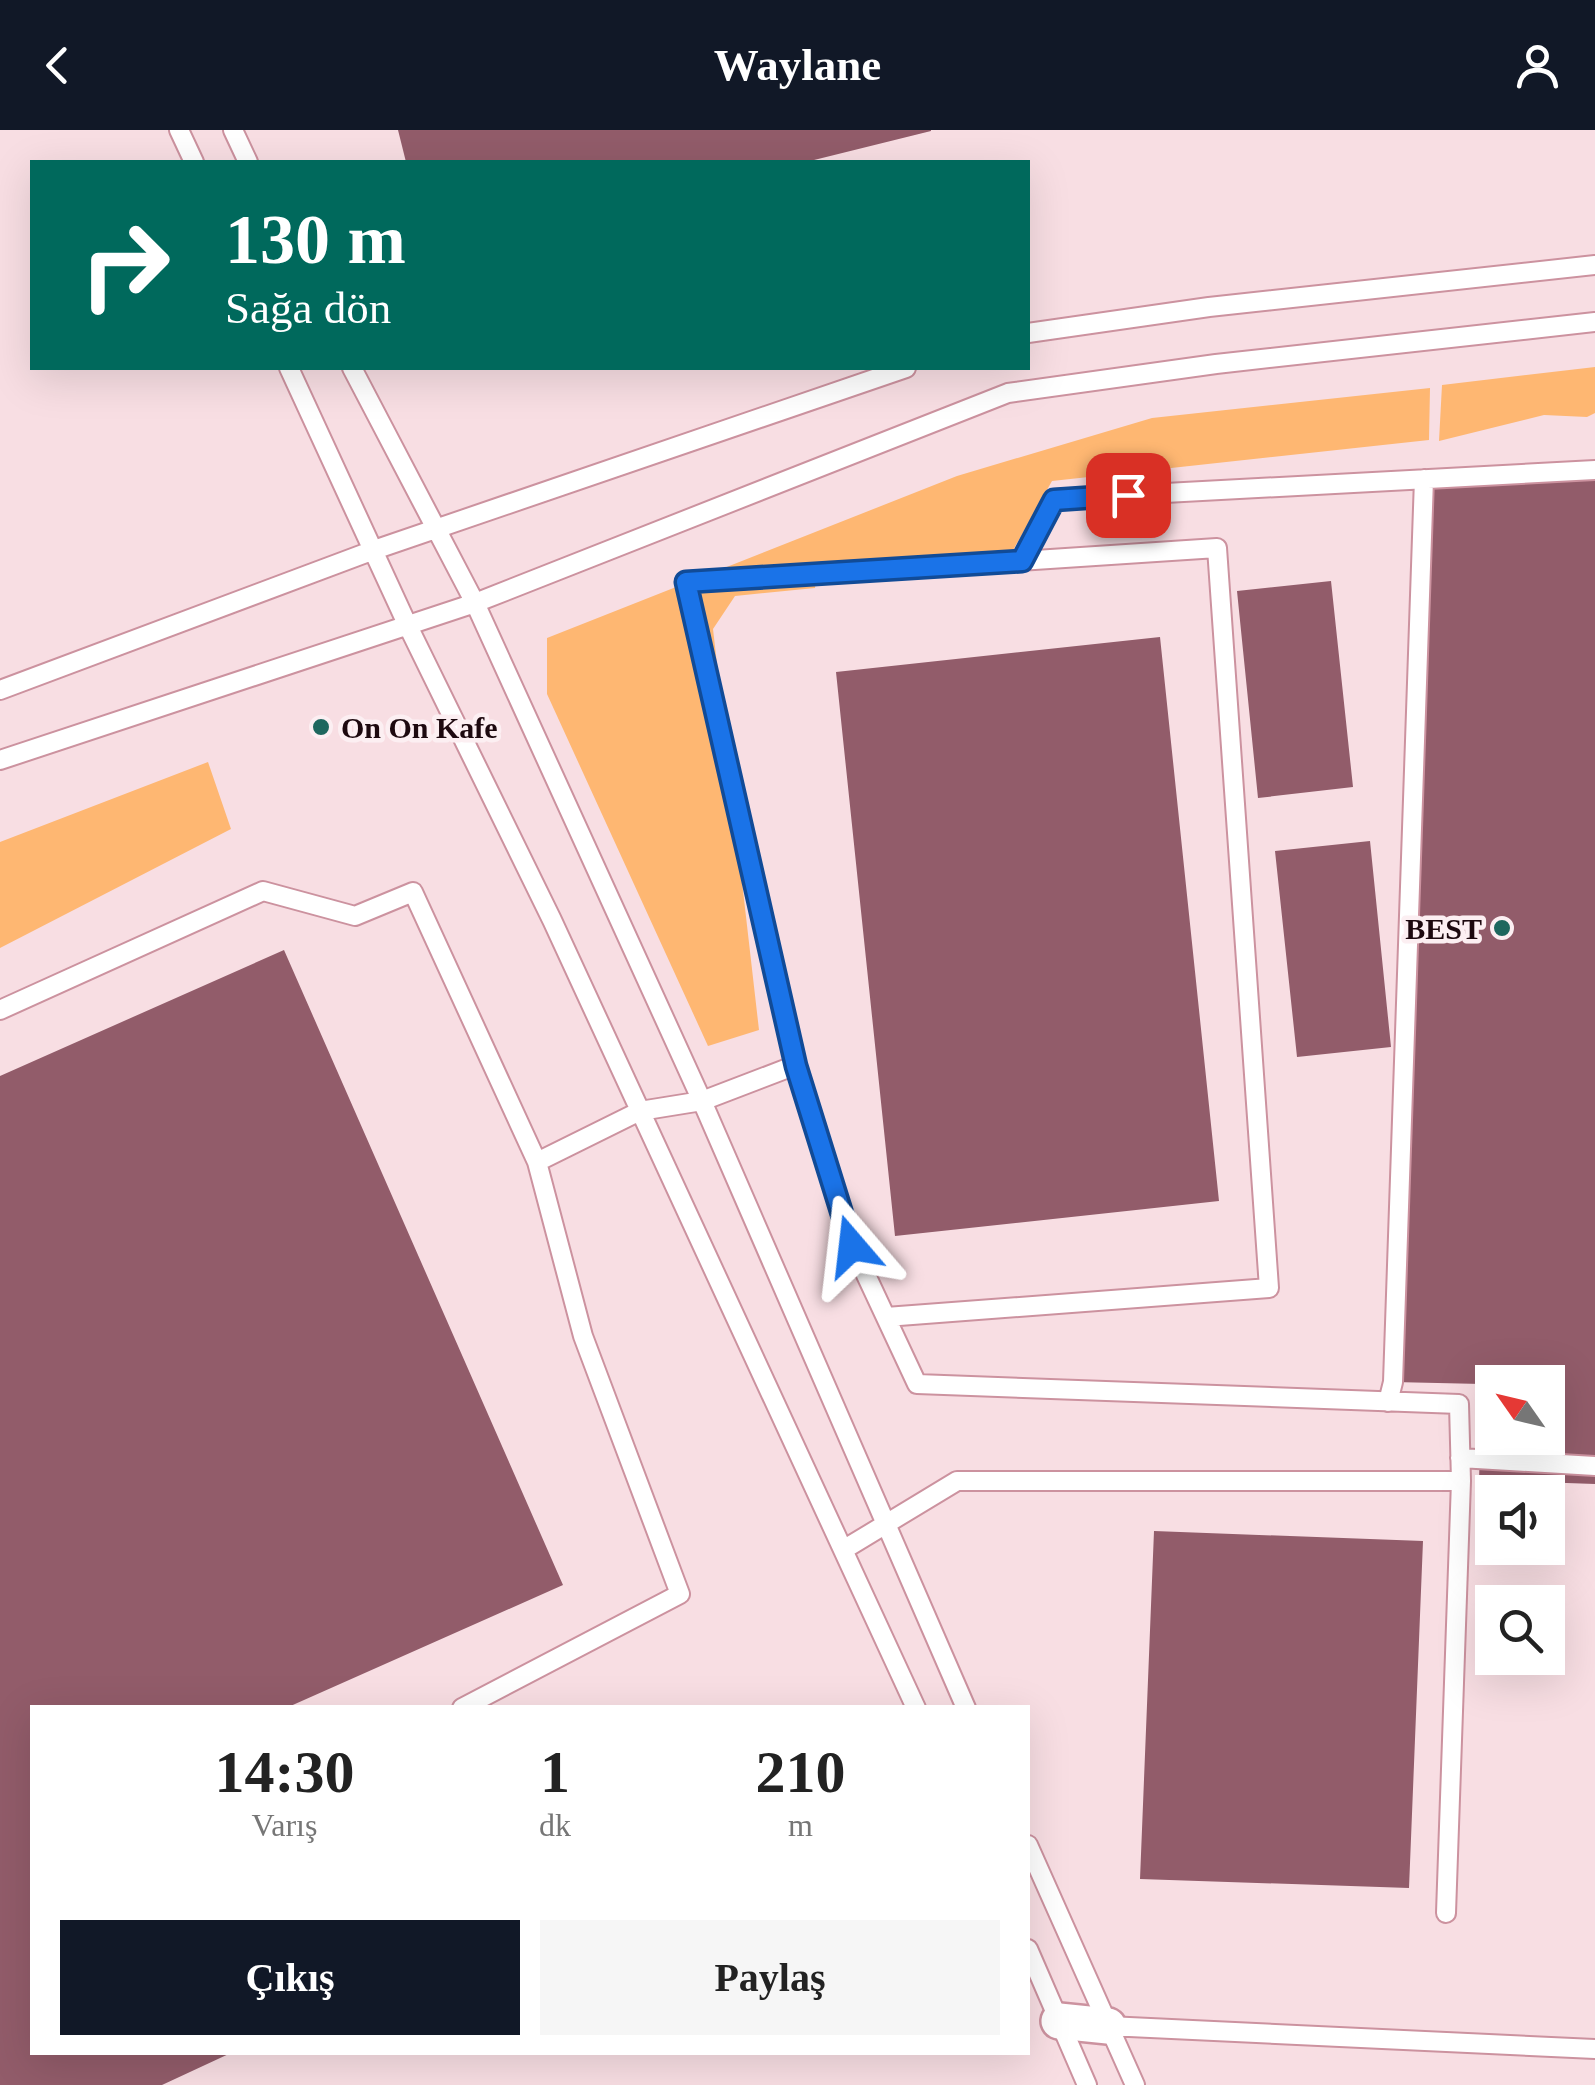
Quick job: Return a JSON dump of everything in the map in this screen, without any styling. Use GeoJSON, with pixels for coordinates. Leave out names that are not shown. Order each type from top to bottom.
{"type":"FeatureCollection","features":[{"type":"Feature","properties":{"kind":"street"},"geometry":{"type":"LineString","coordinates":[[1059,2022],[1108,2026]]}},
{"type":"Feature","properties":{"kind":"lane"},"geometry":{"type":"LineString","coordinates":[[179,130],[193,160]]}},
{"type":"Feature","properties":{"kind":"lane"},"geometry":{"type":"LineString","coordinates":[[234,130],[247,160]]}},
{"type":"Feature","properties":{"kind":"lane"},"geometry":{"type":"LineString","coordinates":[[1030,333],[1209,307],[1595,265]]}},
{"type":"Feature","properties":{"kind":"lane"},"geometry":{"type":"LineString","coordinates":[[0,760],[476,603],[1008,393],[1216,364],[1595,322]]}},
{"type":"Feature","properties":{"kind":"lane"},"geometry":{"type":"LineString","coordinates":[[290,370],[640,1111],[915,1705]]}},
{"type":"Feature","properties":{"kind":"lane"},"geometry":{"type":"LineString","coordinates":[[353,370],[476,603],[702,1102],[965,1705]]}},
{"type":"Feature","properties":{"kind":"lane"},"geometry":{"type":"LineString","coordinates":[[0,690],[374,550],[900,370]]}},
{"type":"Feature","properties":{"kind":"lane"},"geometry":{"type":"LineString","coordinates":[[1022,561],[1054,500],[1595,470]]}},
{"type":"Feature","properties":{"kind":"lane"},"geometry":{"type":"LineString","coordinates":[[1388,1402],[1393,1382],[1424,479]]}},
{"type":"Feature","properties":{"kind":"lane"},"geometry":{"type":"LineString","coordinates":[[886,1316],[1269,1288],[1217,548],[686,582],[796,1066],[852,1246],[917,1384],[1459,1404],[1461,1481],[1446,1913]]}},
{"type":"Feature","properties":{"kind":"lane"},"geometry":{"type":"LineString","coordinates":[[0,1010],[262,890],[355,916],[413,892],[537,1162],[583,1336],[680,1594],[468,1705]]}},
{"type":"Feature","properties":{"kind":"lane"},"geometry":{"type":"LineString","coordinates":[[537,1162],[640,1111],[702,1102],[796,1066]]}},
{"type":"Feature","properties":{"kind":"lane"},"geometry":{"type":"LineString","coordinates":[[1460,1458],[1595,1466]]}},
{"type":"Feature","properties":{"kind":"lane"},"geometry":{"type":"LineString","coordinates":[[843,1550],[957,1482],[1461,1481]]}},
{"type":"Feature","properties":{"kind":"lane"},"geometry":{"type":"LineString","coordinates":[[1030,1850],[1134,2085]]}},
{"type":"Feature","properties":{"kind":"lane"},"geometry":{"type":"LineString","coordinates":[[1030,1954],[1087,2085]]}},
{"type":"Feature","properties":{"kind":"lane"},"geometry":{"type":"LineString","coordinates":[[1108,2026],[1595,2048]]}},
{"type":"Feature","properties":{"kind":"shaded area"},"geometry":{"type":"Polygon","coordinates":[[[1595,367],[1595,413],[1587,417],[1544,415],[1439,441],[1442,385],[1595,367]]]}},
{"type":"Feature","properties":{"kind":"shaded area"},"geometry":{"type":"Polygon","coordinates":[[[1430,388],[1429,440],[1052,481],[1012,552],[817,569],[815,588],[735,596],[713,629],[759,1030],[708,1046],[547,694],[547,638],[957,476],[1152,418],[1430,388]]]}},
{"type":"Feature","properties":{"kind":"shaded area"},"geometry":{"type":"Polygon","coordinates":[[[208,762],[231,829],[0,948],[0,842],[208,762]]]}},
{"type":"Feature","properties":{"kind":"building"},"geometry":{"type":"Polygon","coordinates":[[[398,130],[931,130],[814,160],[406,160],[398,130]]]}},
{"type":"Feature","properties":{"kind":"building","name":"BEST"},"geometry":{"type":"Polygon","coordinates":[[[1425,470],[1595,475],[1595,1484],[1565,1483],[1565,1475],[1479,1475],[1480,1455],[1565,1455],[1565,1365],[1475,1365],[1475,1384],[1393,1382],[1425,470]]]}},
{"type":"Feature","properties":{"kind":"building"},"geometry":{"type":"Polygon","coordinates":[[[1331,581],[1353,787],[1258,798],[1237,591],[1331,581]]]}},
{"type":"Feature","properties":{"kind":"building"},"geometry":{"type":"Polygon","coordinates":[[[1160,637],[1219,1201],[895,1236],[836,672],[1160,637]]]}},
{"type":"Feature","properties":{"kind":"building"},"geometry":{"type":"Polygon","coordinates":[[[1370,841],[1391,1047],[1297,1057],[1275,851],[1370,841]]]}},
{"type":"Feature","properties":{"kind":"building"},"geometry":{"type":"Polygon","coordinates":[[[284,950],[563,1585],[293,1705],[30,1705],[30,2055],[227,2055],[162,2085],[0,2085],[0,1076],[284,950]]]}},
{"type":"Feature","properties":{"kind":"building"},"geometry":{"type":"Polygon","coordinates":[[[1154,1531],[1423,1541],[1409,1888],[1140,1879],[1154,1531]]]}},
{"type":"Feature","properties":{"kind":"place","name":"On On Kafe"},"geometry":{"type":"Point","coordinates":[321,727]}},
{"type":"Feature","properties":{"kind":"place","name":"BEST"},"geometry":{"type":"Point","coordinates":[1502,928]}},
{"type":"Feature","properties":{"kind":"route"},"geometry":{"type":"LineString","coordinates":[[852,1246],[796,1066],[686,582],[1022,561],[1054,500],[1128,495]]}}]}
